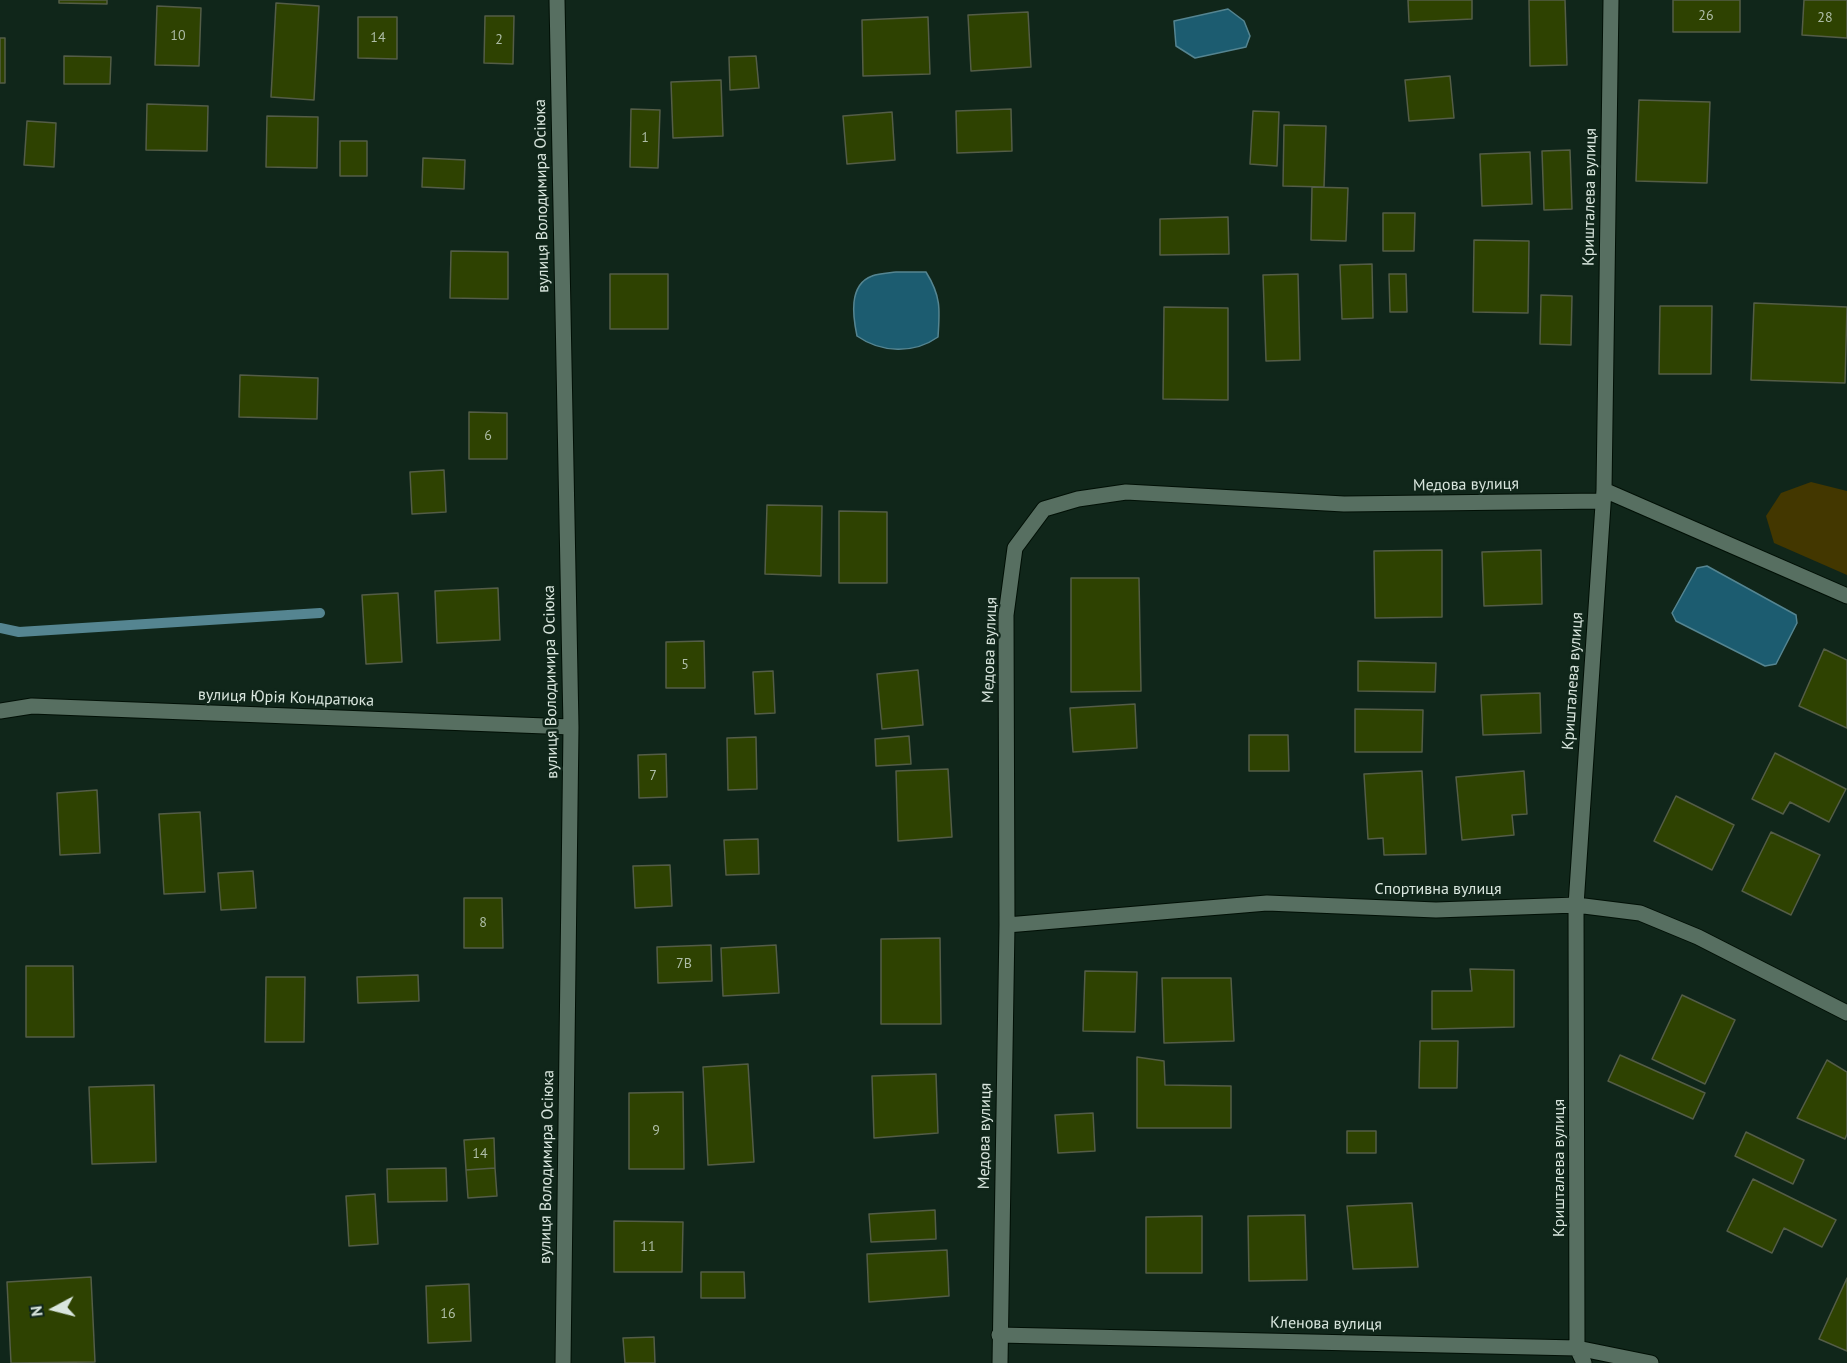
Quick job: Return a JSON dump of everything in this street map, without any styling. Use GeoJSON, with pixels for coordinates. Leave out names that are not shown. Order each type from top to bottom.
{"type":"FeatureCollection","features":[{"type":"Feature","properties":{"kind":"street","name":"вулиця Володимира Осіюка"},"geometry":{"type":"LineString","coordinates":[[557,0],[572,727],[563,1363]]}},
{"type":"Feature","properties":{"kind":"street","name":"Кришталева вулиця"},"geometry":{"type":"LineString","coordinates":[[1584,1363],[1577,1348],[1576,905],[1604,496],[1611,0]]}},
{"type":"Feature","properties":{"kind":"street","name":"Медова вулиця"},"geometry":{"type":"LineString","coordinates":[[1000,1363],[1007,925],[1006,615],[1015,548],[1044,509],[1078,499],[1126,492],[1344,504],[1604,496]]}},
{"type":"Feature","properties":{"kind":"street"},"geometry":{"type":"LineString","coordinates":[[1604,496],[1847,596]]}},
{"type":"Feature","properties":{"kind":"street","name":"вулиця Юрія Кондратюка"},"geometry":{"type":"LineString","coordinates":[[0,711],[32,706],[572,727]]}},
{"type":"Feature","properties":{"kind":"street","name":"Спортивна вулиця"},"geometry":{"type":"LineString","coordinates":[[1007,925],[1267,903],[1436,910],[1576,905],[1640,913],[1698,937],[1847,1013]]}},
{"type":"Feature","properties":{"kind":"street","name":"Кленова вулиця"},"geometry":{"type":"LineString","coordinates":[[999,1335],[1577,1348],[1651,1363]]}},
{"type":"Feature","properties":{"kind":"shaded area"},"geometry":{"type":"Polygon","coordinates":[[[1811,482],[1847,491],[1847,575],[1774,543],[1766,516],[1781,493],[1811,482]]]}},
{"type":"Feature","properties":{"kind":"water"},"geometry":{"type":"Polygon","coordinates":[[[1228,9],[1244,21],[1250,36],[1246,47],[1195,58],[1176,46],[1174,21],[1228,9]]]}},
{"type":"Feature","properties":{"kind":"water"},"geometry":{"type":"Polygon","coordinates":[[[896,272],[926,272],[931,281],[939,310],[938,337],[929,343],[908,349],[887,348],[866,342],[857,336],[854,302],[859,286],[872,276],[896,272]]]}},
{"type":"Feature","properties":{"kind":"water"},"geometry":{"type":"Polygon","coordinates":[[[1707,566],[1796,615],[1797,623],[1776,664],[1765,666],[1676,621],[1672,613],[1697,568],[1707,566]]]}},
{"type":"Feature","properties":{"kind":"building"},"geometry":{"type":"Polygon","coordinates":[[[59,0],[107,0],[107,4],[59,3],[59,0]]]}},
{"type":"Feature","properties":{"kind":"building"},"geometry":{"type":"Polygon","coordinates":[[[1408,0],[1472,0],[1472,19],[1409,22],[1408,0]]]}},
{"type":"Feature","properties":{"kind":"building"},"geometry":{"type":"Polygon","coordinates":[[[1529,0],[1565,0],[1567,65],[1530,66],[1529,0]]]}},
{"type":"Feature","properties":{"kind":"building"},"geometry":{"type":"Polygon","coordinates":[[[1673,0],[1740,0],[1740,32],[1673,32],[1673,0]]]}},
{"type":"Feature","properties":{"kind":"building"},"geometry":{"type":"Polygon","coordinates":[[[1804,0],[1847,0],[1847,38],[1802,35],[1804,0]]]}},
{"type":"Feature","properties":{"kind":"building"},"geometry":{"type":"Polygon","coordinates":[[[276,3],[319,6],[314,100],[271,97],[276,3]]]}},
{"type":"Feature","properties":{"kind":"building"},"geometry":{"type":"Polygon","coordinates":[[[157,6],[201,8],[199,66],[155,65],[157,6]]]}},
{"type":"Feature","properties":{"kind":"building"},"geometry":{"type":"Polygon","coordinates":[[[1028,12],[1031,67],[971,71],[968,15],[1028,12]]]}},
{"type":"Feature","properties":{"kind":"building"},"geometry":{"type":"Polygon","coordinates":[[[485,16],[514,16],[513,64],[484,63],[485,16]]]}},
{"type":"Feature","properties":{"kind":"building"},"geometry":{"type":"Polygon","coordinates":[[[358,17],[397,17],[397,59],[358,58],[358,17]]]}},
{"type":"Feature","properties":{"kind":"building"},"geometry":{"type":"Polygon","coordinates":[[[928,17],[930,74],[863,76],[862,20],[928,17]]]}},
{"type":"Feature","properties":{"kind":"building"},"geometry":{"type":"Polygon","coordinates":[[[0,38],[5,38],[5,83],[0,83],[0,38]]]}},
{"type":"Feature","properties":{"kind":"building"},"geometry":{"type":"Polygon","coordinates":[[[64,56],[111,57],[110,84],[64,84],[64,56]]]}},
{"type":"Feature","properties":{"kind":"building"},"geometry":{"type":"Polygon","coordinates":[[[756,56],[759,88],[730,90],[729,57],[756,56]]]}},
{"type":"Feature","properties":{"kind":"building"},"geometry":{"type":"Polygon","coordinates":[[[1450,76],[1454,118],[1409,121],[1405,80],[1450,76]]]}},
{"type":"Feature","properties":{"kind":"building"},"geometry":{"type":"Polygon","coordinates":[[[721,80],[723,136],[673,138],[671,82],[721,80]]]}},
{"type":"Feature","properties":{"kind":"building"},"geometry":{"type":"Polygon","coordinates":[[[1639,100],[1710,102],[1707,183],[1636,181],[1639,100]]]}},
{"type":"Feature","properties":{"kind":"building"},"geometry":{"type":"Polygon","coordinates":[[[147,104],[208,106],[207,151],[146,150],[147,104]]]}},
{"type":"Feature","properties":{"kind":"building"},"geometry":{"type":"Polygon","coordinates":[[[631,109],[660,110],[658,168],[630,167],[631,109]]]}},
{"type":"Feature","properties":{"kind":"building"},"geometry":{"type":"Polygon","coordinates":[[[1011,109],[1012,151],[957,153],[956,111],[1011,109]]]}},
{"type":"Feature","properties":{"kind":"building"},"geometry":{"type":"Polygon","coordinates":[[[1253,111],[1279,112],[1277,166],[1250,164],[1253,111]]]}},
{"type":"Feature","properties":{"kind":"building"},"geometry":{"type":"Polygon","coordinates":[[[892,112],[895,160],[847,164],[843,116],[892,112]]]}},
{"type":"Feature","properties":{"kind":"building"},"geometry":{"type":"Polygon","coordinates":[[[267,116],[318,117],[317,168],[266,167],[267,116]]]}},
{"type":"Feature","properties":{"kind":"building"},"geometry":{"type":"Polygon","coordinates":[[[27,121],[56,123],[54,167],[24,165],[27,121]]]}},
{"type":"Feature","properties":{"kind":"building"},"geometry":{"type":"Polygon","coordinates":[[[1284,125],[1326,126],[1324,187],[1283,186],[1284,125]]]}},
{"type":"Feature","properties":{"kind":"building"},"geometry":{"type":"Polygon","coordinates":[[[340,141],[367,141],[367,176],[340,176],[340,141]]]}},
{"type":"Feature","properties":{"kind":"building"},"geometry":{"type":"Polygon","coordinates":[[[1570,150],[1572,209],[1544,210],[1542,151],[1570,150]]]}},
{"type":"Feature","properties":{"kind":"building"},"geometry":{"type":"Polygon","coordinates":[[[1530,152],[1532,204],[1482,206],[1480,154],[1530,152]]]}},
{"type":"Feature","properties":{"kind":"building"},"geometry":{"type":"Polygon","coordinates":[[[423,158],[465,160],[464,189],[422,187],[423,158]]]}},
{"type":"Feature","properties":{"kind":"building"},"geometry":{"type":"Polygon","coordinates":[[[1312,187],[1348,188],[1346,241],[1311,240],[1312,187]]]}},
{"type":"Feature","properties":{"kind":"building"},"geometry":{"type":"Polygon","coordinates":[[[1383,213],[1415,213],[1414,251],[1383,251],[1383,213]]]}},
{"type":"Feature","properties":{"kind":"building"},"geometry":{"type":"Polygon","coordinates":[[[1228,217],[1229,254],[1160,255],[1160,219],[1228,217]]]}},
{"type":"Feature","properties":{"kind":"building"},"geometry":{"type":"Polygon","coordinates":[[[1474,240],[1529,241],[1528,313],[1473,312],[1474,240]]]}},
{"type":"Feature","properties":{"kind":"building"},"geometry":{"type":"Polygon","coordinates":[[[451,251],[508,252],[508,299],[450,298],[451,251]]]}},
{"type":"Feature","properties":{"kind":"building"},"geometry":{"type":"Polygon","coordinates":[[[1372,264],[1373,318],[1342,319],[1340,265],[1372,264]]]}},
{"type":"Feature","properties":{"kind":"building"},"geometry":{"type":"Polygon","coordinates":[[[610,274],[668,274],[668,329],[610,329],[610,274]]]}},
{"type":"Feature","properties":{"kind":"building"},"geometry":{"type":"Polygon","coordinates":[[[1298,274],[1300,360],[1266,361],[1263,275],[1298,274]]]}},
{"type":"Feature","properties":{"kind":"building"},"geometry":{"type":"Polygon","coordinates":[[[1389,274],[1406,274],[1407,312],[1390,312],[1389,274]]]}},
{"type":"Feature","properties":{"kind":"building"},"geometry":{"type":"Polygon","coordinates":[[[1541,295],[1572,296],[1571,345],[1540,344],[1541,295]]]}},
{"type":"Feature","properties":{"kind":"building"},"geometry":{"type":"Polygon","coordinates":[[[1754,303],[1847,307],[1845,383],[1751,380],[1754,303]]]}},
{"type":"Feature","properties":{"kind":"building"},"geometry":{"type":"Polygon","coordinates":[[[1660,306],[1712,306],[1711,374],[1659,374],[1660,306]]]}},
{"type":"Feature","properties":{"kind":"building"},"geometry":{"type":"Polygon","coordinates":[[[1164,307],[1228,308],[1228,400],[1163,399],[1164,307]]]}},
{"type":"Feature","properties":{"kind":"building"},"geometry":{"type":"Polygon","coordinates":[[[240,375],[318,378],[317,419],[239,417],[240,375]]]}},
{"type":"Feature","properties":{"kind":"building"},"geometry":{"type":"Polygon","coordinates":[[[469,412],[507,413],[507,459],[469,459],[469,412]]]}},
{"type":"Feature","properties":{"kind":"building"},"geometry":{"type":"Polygon","coordinates":[[[444,470],[446,512],[412,514],[410,472],[444,470]]]}},
{"type":"Feature","properties":{"kind":"building"},"geometry":{"type":"Polygon","coordinates":[[[767,505],[822,506],[821,576],[765,574],[767,505]]]}},
{"type":"Feature","properties":{"kind":"building"},"geometry":{"type":"Polygon","coordinates":[[[839,511],[887,512],[887,583],[839,583],[839,511]]]}},
{"type":"Feature","properties":{"kind":"building"},"geometry":{"type":"Polygon","coordinates":[[[1442,550],[1442,617],[1375,618],[1374,551],[1442,550]]]}},
{"type":"Feature","properties":{"kind":"building"},"geometry":{"type":"Polygon","coordinates":[[[1541,550],[1542,604],[1484,606],[1482,552],[1541,550]]]}},
{"type":"Feature","properties":{"kind":"building"},"geometry":{"type":"Polygon","coordinates":[[[1071,578],[1139,578],[1141,691],[1071,692],[1071,578]]]}},
{"type":"Feature","properties":{"kind":"building"},"geometry":{"type":"Polygon","coordinates":[[[498,588],[500,640],[437,643],[435,591],[498,588]]]}},
{"type":"Feature","properties":{"kind":"building"},"geometry":{"type":"Polygon","coordinates":[[[398,593],[402,662],[366,664],[362,595],[398,593]]]}},
{"type":"Feature","properties":{"kind":"building"},"geometry":{"type":"Polygon","coordinates":[[[704,641],[705,688],[666,688],[666,642],[704,641]]]}},
{"type":"Feature","properties":{"kind":"building"},"geometry":{"type":"Polygon","coordinates":[[[1824,649],[1847,660],[1847,728],[1799,706],[1824,649]]]}},
{"type":"Feature","properties":{"kind":"building"},"geometry":{"type":"Polygon","coordinates":[[[1358,661],[1436,663],[1435,692],[1358,691],[1358,661]]]}},
{"type":"Feature","properties":{"kind":"building"},"geometry":{"type":"Polygon","coordinates":[[[918,670],[923,725],[882,729],[877,674],[918,670]]]}},
{"type":"Feature","properties":{"kind":"building"},"geometry":{"type":"Polygon","coordinates":[[[773,671],[775,713],[755,714],[753,672],[773,671]]]}},
{"type":"Feature","properties":{"kind":"building"},"geometry":{"type":"Polygon","coordinates":[[[1540,693],[1541,733],[1483,735],[1481,695],[1540,693]]]}},
{"type":"Feature","properties":{"kind":"building"},"geometry":{"type":"Polygon","coordinates":[[[1135,704],[1137,748],[1073,752],[1070,708],[1135,704]]]}},
{"type":"Feature","properties":{"kind":"building"},"geometry":{"type":"Polygon","coordinates":[[[1355,709],[1423,710],[1422,752],[1355,752],[1355,709]]]}},
{"type":"Feature","properties":{"kind":"building"},"geometry":{"type":"Polygon","coordinates":[[[1249,735],[1288,735],[1289,771],[1249,771],[1249,735]]]}},
{"type":"Feature","properties":{"kind":"building"},"geometry":{"type":"Polygon","coordinates":[[[909,736],[911,764],[876,766],[875,739],[909,736]]]}},
{"type":"Feature","properties":{"kind":"building"},"geometry":{"type":"Polygon","coordinates":[[[756,737],[757,789],[728,790],[727,738],[756,737]]]}},
{"type":"Feature","properties":{"kind":"building"},"geometry":{"type":"Polygon","coordinates":[[[1775,753],[1846,789],[1829,822],[1790,802],[1783,814],[1752,799],[1775,753]]]}},
{"type":"Feature","properties":{"kind":"building"},"geometry":{"type":"Polygon","coordinates":[[[666,754],[667,797],[639,798],[638,755],[666,754]]]}},
{"type":"Feature","properties":{"kind":"building"},"geometry":{"type":"Polygon","coordinates":[[[948,769],[952,837],[898,841],[896,771],[948,769]]]}},
{"type":"Feature","properties":{"kind":"building"},"geometry":{"type":"Polygon","coordinates":[[[1422,771],[1426,854],[1384,855],[1383,838],[1368,839],[1364,774],[1422,771]]]}},
{"type":"Feature","properties":{"kind":"building"},"geometry":{"type":"Polygon","coordinates":[[[1524,771],[1527,814],[1512,815],[1514,835],[1462,840],[1456,777],[1524,771]]]}},
{"type":"Feature","properties":{"kind":"building"},"geometry":{"type":"Polygon","coordinates":[[[97,790],[100,853],[60,855],[57,793],[97,790]]]}},
{"type":"Feature","properties":{"kind":"building"},"geometry":{"type":"Polygon","coordinates":[[[1676,796],[1734,825],[1712,870],[1654,841],[1676,796]]]}},
{"type":"Feature","properties":{"kind":"building"},"geometry":{"type":"Polygon","coordinates":[[[200,812],[205,892],[164,894],[159,814],[200,812]]]}},
{"type":"Feature","properties":{"kind":"building"},"geometry":{"type":"Polygon","coordinates":[[[1771,832],[1820,855],[1791,915],[1742,891],[1771,832]]]}},
{"type":"Feature","properties":{"kind":"building"},"geometry":{"type":"Polygon","coordinates":[[[758,839],[759,874],[726,875],[724,840],[758,839]]]}},
{"type":"Feature","properties":{"kind":"building"},"geometry":{"type":"Polygon","coordinates":[[[670,865],[672,906],[635,908],[633,866],[670,865]]]}},
{"type":"Feature","properties":{"kind":"building"},"geometry":{"type":"Polygon","coordinates":[[[253,871],[256,908],[221,910],[218,873],[253,871]]]}},
{"type":"Feature","properties":{"kind":"building"},"geometry":{"type":"Polygon","coordinates":[[[464,898],[502,898],[503,948],[464,948],[464,898]]]}},
{"type":"Feature","properties":{"kind":"building"},"geometry":{"type":"Polygon","coordinates":[[[940,938],[941,1024],[881,1024],[881,939],[940,938]]]}},
{"type":"Feature","properties":{"kind":"building"},"geometry":{"type":"Polygon","coordinates":[[[711,945],[712,981],[658,983],[657,947],[711,945]]]}},
{"type":"Feature","properties":{"kind":"building"},"geometry":{"type":"Polygon","coordinates":[[[776,945],[779,993],[723,996],[721,948],[776,945]]]}},
{"type":"Feature","properties":{"kind":"building"},"geometry":{"type":"Polygon","coordinates":[[[26,966],[73,966],[74,1037],[26,1037],[26,966]]]}},
{"type":"Feature","properties":{"kind":"building"},"geometry":{"type":"Polygon","coordinates":[[[1470,969],[1514,970],[1514,1027],[1432,1029],[1432,991],[1472,991],[1470,969]]]}},
{"type":"Feature","properties":{"kind":"building"},"geometry":{"type":"Polygon","coordinates":[[[1085,971],[1137,972],[1135,1032],[1083,1031],[1085,971]]]}},
{"type":"Feature","properties":{"kind":"building"},"geometry":{"type":"Polygon","coordinates":[[[418,975],[419,1001],[358,1003],[357,977],[418,975]]]}},
{"type":"Feature","properties":{"kind":"building"},"geometry":{"type":"Polygon","coordinates":[[[266,977],[305,977],[304,1042],[265,1042],[266,977]]]}},
{"type":"Feature","properties":{"kind":"building"},"geometry":{"type":"Polygon","coordinates":[[[1162,978],[1231,978],[1234,1041],[1164,1043],[1162,978]]]}},
{"type":"Feature","properties":{"kind":"building"},"geometry":{"type":"Polygon","coordinates":[[[1682,995],[1735,1020],[1705,1084],[1652,1059],[1682,995]]]}},
{"type":"Feature","properties":{"kind":"building"},"geometry":{"type":"Polygon","coordinates":[[[1420,1041],[1458,1041],[1457,1088],[1419,1088],[1420,1041]]]}},
{"type":"Feature","properties":{"kind":"building"},"geometry":{"type":"Polygon","coordinates":[[[1620,1055],[1705,1093],[1693,1119],[1608,1081],[1620,1055]]]}},
{"type":"Feature","properties":{"kind":"building"},"geometry":{"type":"Polygon","coordinates":[[[1137,1057],[1164,1061],[1165,1085],[1231,1086],[1231,1128],[1137,1128],[1137,1057]]]}},
{"type":"Feature","properties":{"kind":"building"},"geometry":{"type":"Polygon","coordinates":[[[1827,1060],[1847,1072],[1847,1134],[1845,1139],[1797,1118],[1827,1060]]]}},
{"type":"Feature","properties":{"kind":"building"},"geometry":{"type":"Polygon","coordinates":[[[748,1064],[754,1162],[708,1165],[703,1067],[748,1064]]]}},
{"type":"Feature","properties":{"kind":"building"},"geometry":{"type":"Polygon","coordinates":[[[936,1074],[938,1133],[874,1138],[872,1076],[936,1074]]]}},
{"type":"Feature","properties":{"kind":"building"},"geometry":{"type":"Polygon","coordinates":[[[154,1085],[156,1162],[92,1164],[89,1087],[154,1085]]]}},
{"type":"Feature","properties":{"kind":"building"},"geometry":{"type":"Polygon","coordinates":[[[683,1092],[684,1169],[629,1169],[629,1093],[683,1092]]]}},
{"type":"Feature","properties":{"kind":"building"},"geometry":{"type":"Polygon","coordinates":[[[1093,1113],[1095,1151],[1058,1153],[1055,1115],[1093,1113]]]}},
{"type":"Feature","properties":{"kind":"building"},"geometry":{"type":"Polygon","coordinates":[[[1347,1131],[1376,1131],[1376,1153],[1347,1153],[1347,1131]]]}},
{"type":"Feature","properties":{"kind":"building"},"geometry":{"type":"Polygon","coordinates":[[[1746,1132],[1804,1160],[1793,1184],[1735,1156],[1746,1132]]]}},
{"type":"Feature","properties":{"kind":"building"},"geometry":{"type":"Polygon","coordinates":[[[494,1138],[495,1168],[466,1170],[464,1140],[494,1138]]]}},
{"type":"Feature","properties":{"kind":"building"},"geometry":{"type":"Polygon","coordinates":[[[446,1168],[447,1201],[388,1202],[387,1169],[446,1168]]]}},
{"type":"Feature","properties":{"kind":"building"},"geometry":{"type":"Polygon","coordinates":[[[495,1168],[497,1196],[468,1198],[466,1170],[495,1168]]]}},
{"type":"Feature","properties":{"kind":"building"},"geometry":{"type":"Polygon","coordinates":[[[1753,1179],[1836,1220],[1822,1247],[1784,1228],[1772,1253],[1727,1231],[1753,1179]]]}},
{"type":"Feature","properties":{"kind":"building"},"geometry":{"type":"Polygon","coordinates":[[[375,1194],[378,1244],[349,1246],[346,1196],[375,1194]]]}},
{"type":"Feature","properties":{"kind":"building"},"geometry":{"type":"Polygon","coordinates":[[[1412,1203],[1418,1267],[1353,1269],[1347,1206],[1412,1203]]]}},
{"type":"Feature","properties":{"kind":"building"},"geometry":{"type":"Polygon","coordinates":[[[935,1210],[936,1239],[871,1242],[869,1214],[935,1210]]]}},
{"type":"Feature","properties":{"kind":"building"},"geometry":{"type":"Polygon","coordinates":[[[1305,1215],[1307,1280],[1249,1281],[1248,1216],[1305,1215]]]}},
{"type":"Feature","properties":{"kind":"building"},"geometry":{"type":"Polygon","coordinates":[[[1202,1216],[1202,1273],[1146,1273],[1146,1217],[1202,1216]]]}},
{"type":"Feature","properties":{"kind":"building"},"geometry":{"type":"Polygon","coordinates":[[[614,1221],[683,1222],[682,1272],[614,1272],[614,1221]]]}},
{"type":"Feature","properties":{"kind":"building"},"geometry":{"type":"Polygon","coordinates":[[[947,1250],[949,1296],[869,1302],[867,1254],[947,1250]]]}},
{"type":"Feature","properties":{"kind":"building"},"geometry":{"type":"Polygon","coordinates":[[[701,1272],[744,1272],[745,1298],[701,1298],[701,1272]]]}},
{"type":"Feature","properties":{"kind":"building"},"geometry":{"type":"Polygon","coordinates":[[[91,1277],[95,1362],[11,1363],[7,1282],[91,1277]]]}},
{"type":"Feature","properties":{"kind":"building"},"geometry":{"type":"Polygon","coordinates":[[[1847,1278],[1847,1351],[1819,1339],[1847,1278]]]}},
{"type":"Feature","properties":{"kind":"building"},"geometry":{"type":"Polygon","coordinates":[[[469,1284],[471,1341],[428,1343],[426,1286],[469,1284]]]}},
{"type":"Feature","properties":{"kind":"building"},"geometry":{"type":"Polygon","coordinates":[[[654,1337],[655,1363],[625,1363],[623,1338],[654,1337]]]}},
{"type":"Feature","properties":{"kind":"waterway"},"geometry":{"type":"LineString","coordinates":[[0,628],[19,632],[320,613]]}}]}
